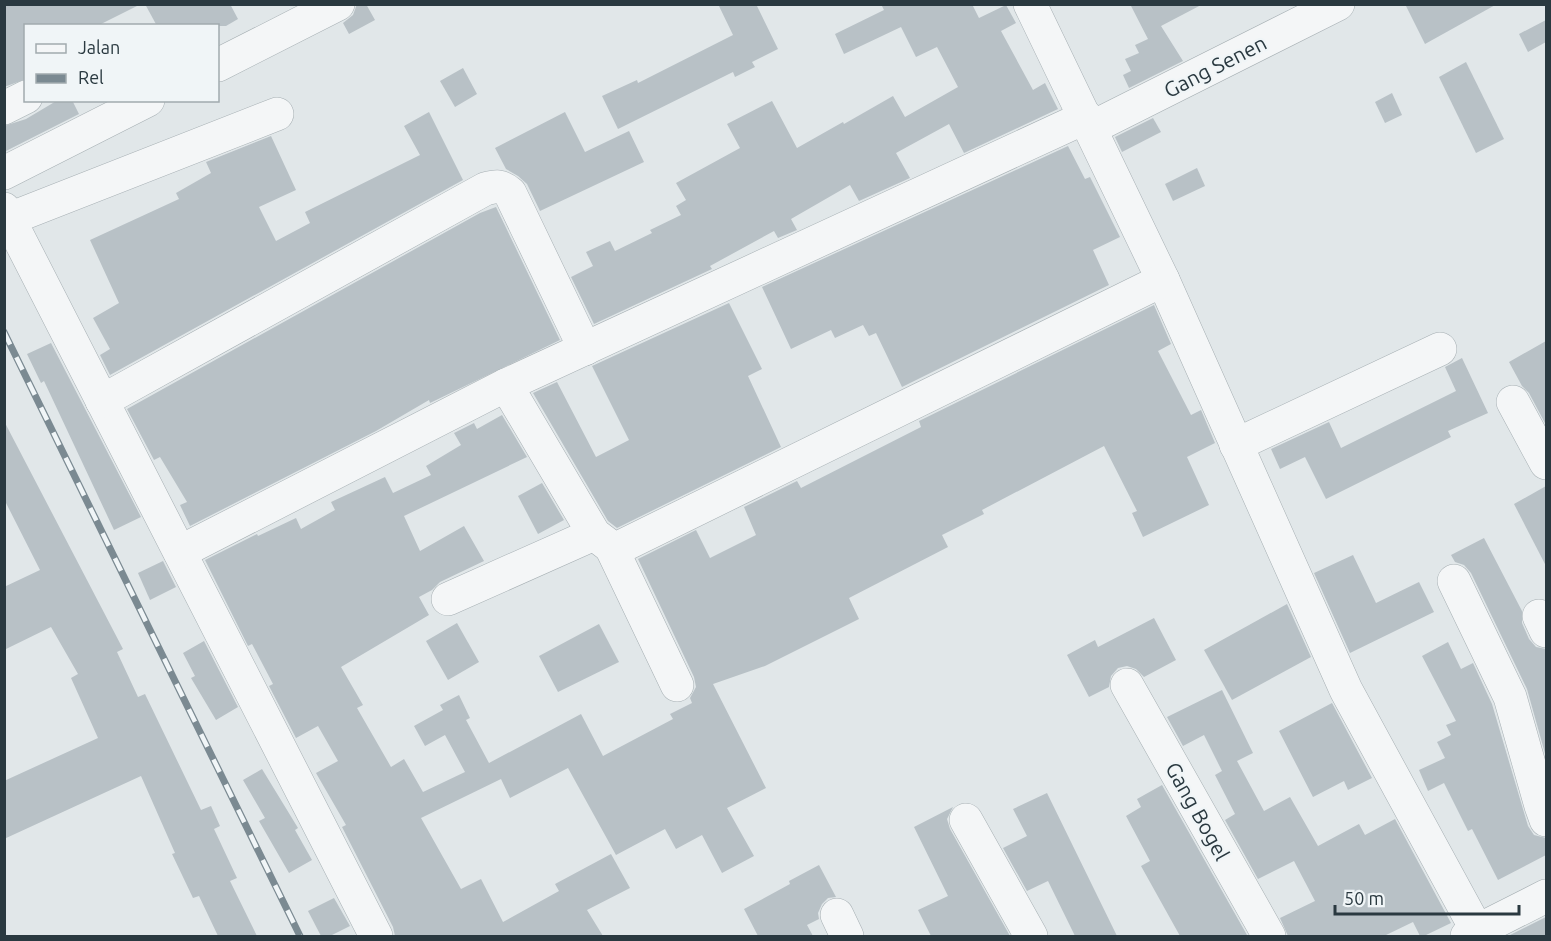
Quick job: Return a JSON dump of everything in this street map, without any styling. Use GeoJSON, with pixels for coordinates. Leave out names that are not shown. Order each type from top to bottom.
{"type":"FeatureCollection","features":[{"type":"Feature","properties":{"kind":"street"},"geometry":{"type":"LineString","coordinates":[[219,64],[338,4]]}},
{"type":"Feature","properties":{"kind":"street"},"geometry":{"type":"LineString","coordinates":[[1030,4],[1089,122],[1163,280],[1346,690],[1475,935],[1546,896]]}},
{"type":"Feature","properties":{"kind":"street","name":"Gang Senen"},"geometry":{"type":"LineString","coordinates":[[180,552],[506,385],[1089,122],[1338,4]]}},
{"type":"Feature","properties":{"kind":"street"},"geometry":{"type":"LineString","coordinates":[[4,108],[24,98]]}},
{"type":"Feature","properties":{"kind":"street"},"geometry":{"type":"LineString","coordinates":[[4,173],[144,102]]}},
{"type":"Feature","properties":{"kind":"street"},"geometry":{"type":"LineString","coordinates":[[277,114],[7,214],[376,936]]}},
{"type":"Feature","properties":{"kind":"street"},"geometry":{"type":"LineString","coordinates":[[102,401],[485,189],[497,186],[510,193],[585,349]]}},
{"type":"Feature","properties":{"kind":"street"},"geometry":{"type":"LineString","coordinates":[[448,599],[603,541],[628,544],[1163,280]]}},
{"type":"Feature","properties":{"kind":"street"},"geometry":{"type":"LineString","coordinates":[[1236,445],[1440,350]]}},
{"type":"Feature","properties":{"kind":"street"},"geometry":{"type":"LineString","coordinates":[[506,385],[603,541],[677,685]]}},
{"type":"Feature","properties":{"kind":"street"},"geometry":{"type":"LineString","coordinates":[[1513,402],[1546,463]]}},
{"type":"Feature","properties":{"kind":"street"},"geometry":{"type":"LineString","coordinates":[[1454,581],[1510,697],[1546,820]]}},
{"type":"Feature","properties":{"kind":"street","name":"Gang Bogel"},"geometry":{"type":"LineString","coordinates":[[1127,685],[1269,936]]}},
{"type":"Feature","properties":{"kind":"street"},"geometry":{"type":"LineString","coordinates":[[966,820],[1031,936]]}},
{"type":"Feature","properties":{"kind":"building"},"geometry":{"type":"Polygon","coordinates":[[[4,4],[141,4],[101,24],[24,24],[24,80],[4,87],[4,4]]]}},
{"type":"Feature","properties":{"kind":"building"},"geometry":{"type":"Polygon","coordinates":[[[145,4],[230,4],[238,19],[226,26],[156,24],[145,4]]]}},
{"type":"Feature","properties":{"kind":"building"},"geometry":{"type":"Polygon","coordinates":[[[357,4],[366,4],[375,20],[349,34],[343,23],[353,15],[357,4]]]}},
{"type":"Feature","properties":{"kind":"building"},"geometry":{"type":"Polygon","coordinates":[[[718,4],[756,4],[778,49],[752,62],[755,67],[735,77],[733,72],[618,129],[602,96],[637,80],[638,83],[733,35],[718,4]]]}},
{"type":"Feature","properties":{"kind":"building"},"geometry":{"type":"Polygon","coordinates":[[[881,4],[972,4],[979,18],[1006,5],[1016,23],[1001,31],[1033,90],[1045,83],[1058,109],[964,153],[949,124],[896,153],[910,178],[859,201],[850,185],[791,219],[797,230],[778,238],[774,231],[710,266],[712,269],[594,324],[571,277],[593,266],[586,252],[610,241],[615,251],[652,233],[650,230],[681,215],[676,206],[686,200],[676,183],[740,148],[727,124],[772,101],[797,148],[893,96],[905,117],[958,87],[937,47],[916,57],[901,27],[844,54],[835,34],[884,10],[881,4]]]}},
{"type":"Feature","properties":{"kind":"building"},"geometry":{"type":"Polygon","coordinates":[[[1130,4],[1203,4],[1161,26],[1183,61],[1129,88],[1123,75],[1131,71],[1125,59],[1139,53],[1135,45],[1148,39],[1130,4]]]}},
{"type":"Feature","properties":{"kind":"building"},"geometry":{"type":"Polygon","coordinates":[[[1405,4],[1497,4],[1425,44],[1405,4]]]}},
{"type":"Feature","properties":{"kind":"building"},"geometry":{"type":"Polygon","coordinates":[[[1546,20],[1546,42],[1528,52],[1519,34],[1546,20]]]}},
{"type":"Feature","properties":{"kind":"building"},"geometry":{"type":"Polygon","coordinates":[[[1466,62],[1504,139],[1476,153],[1439,77],[1466,62]]]}},
{"type":"Feature","properties":{"kind":"building"},"geometry":{"type":"Polygon","coordinates":[[[463,68],[477,94],[455,107],[440,81],[463,68]]]}},
{"type":"Feature","properties":{"kind":"building"},"geometry":{"type":"Polygon","coordinates":[[[1392,93],[1402,115],[1385,123],[1375,102],[1392,93]]]}},
{"type":"Feature","properties":{"kind":"building"},"geometry":{"type":"Polygon","coordinates":[[[55,102],[73,102],[79,114],[4,152],[4,126],[26,119],[55,102]]]}},
{"type":"Feature","properties":{"kind":"building"},"geometry":{"type":"Polygon","coordinates":[[[429,112],[463,180],[110,375],[100,355],[110,349],[93,318],[119,303],[90,240],[179,199],[176,193],[211,173],[206,162],[271,136],[296,190],[259,207],[276,241],[310,223],[305,212],[420,155],[404,126],[429,112]]]}},
{"type":"Feature","properties":{"kind":"building"},"geometry":{"type":"Polygon","coordinates":[[[565,112],[585,152],[629,131],[644,162],[540,211],[527,184],[506,169],[495,148],[565,112]]]}},
{"type":"Feature","properties":{"kind":"building"},"geometry":{"type":"Polygon","coordinates":[[[1153,118],[1161,132],[1122,152],[1115,137],[1153,118]]]}},
{"type":"Feature","properties":{"kind":"building"},"geometry":{"type":"Polygon","coordinates":[[[1068,146],[1085,179],[1090,177],[1120,237],[1093,250],[1109,285],[902,387],[876,333],[869,336],[863,325],[835,338],[831,330],[791,349],[762,287],[1068,146]]]}},
{"type":"Feature","properties":{"kind":"building"},"geometry":{"type":"Polygon","coordinates":[[[1197,168],[1205,186],[1173,201],[1165,184],[1197,168]]]}},
{"type":"Feature","properties":{"kind":"building"},"geometry":{"type":"Polygon","coordinates":[[[496,207],[560,340],[430,403],[429,400],[376,431],[190,526],[180,505],[187,502],[160,457],[154,460],[127,409],[480,213],[496,207]]]}},
{"type":"Feature","properties":{"kind":"building"},"geometry":{"type":"Polygon","coordinates":[[[729,303],[762,369],[748,376],[781,447],[617,528],[608,521],[533,393],[557,382],[596,457],[629,440],[592,366],[729,303]]]}},
{"type":"Feature","properties":{"kind":"building"},"geometry":{"type":"Polygon","coordinates":[[[1154,305],[1171,344],[1158,351],[1191,415],[1201,410],[1215,443],[1187,457],[1209,505],[1143,537],[1132,513],[1137,511],[1104,446],[982,510],[984,514],[942,535],[948,547],[849,598],[859,619],[765,666],[713,684],[766,788],[727,808],[754,856],[722,873],[702,835],[676,849],[665,829],[616,855],[568,768],[510,798],[501,779],[421,818],[461,889],[481,879],[503,922],[559,891],[555,884],[611,854],[630,888],[587,910],[603,936],[395,936],[393,927],[342,827],[346,825],[316,773],[338,761],[318,726],[296,738],[269,686],[273,684],[252,644],[248,646],[205,560],[257,534],[258,536],[296,518],[301,529],[335,510],[331,502],[385,477],[393,493],[431,475],[426,466],[461,445],[454,433],[474,423],[477,429],[502,415],[527,457],[404,516],[420,551],[464,526],[484,561],[440,582],[432,590],[419,597],[429,615],[341,667],[363,705],[357,708],[391,767],[404,759],[423,792],[465,772],[445,735],[425,746],[414,726],[443,710],[440,705],[459,695],[470,718],[466,720],[489,763],[581,714],[603,756],[673,719],[670,714],[692,703],[690,698],[696,687],[694,677],[638,559],[696,530],[710,558],[756,535],[744,507],[797,481],[801,488],[921,427],[919,421],[1154,305]]]}},
{"type":"Feature","properties":{"kind":"building"},"geometry":{"type":"Polygon","coordinates":[[[1546,341],[1546,425],[1509,362],[1546,341]]]}},
{"type":"Feature","properties":{"kind":"building"},"geometry":{"type":"Polygon","coordinates":[[[51,343],[141,517],[114,530],[44,381],[41,383],[27,354],[51,343]]]}},
{"type":"Feature","properties":{"kind":"building"},"geometry":{"type":"Polygon","coordinates":[[[1462,358],[1488,413],[1448,431],[1451,437],[1326,499],[1305,457],[1280,469],[1271,449],[1329,422],[1341,448],[1456,391],[1445,367],[1462,358]]]}},
{"type":"Feature","properties":{"kind":"building"},"geometry":{"type":"Polygon","coordinates":[[[4,421],[123,649],[117,652],[138,697],[145,694],[201,810],[211,806],[220,826],[214,829],[237,878],[230,881],[257,936],[218,936],[199,896],[193,898],[172,854],[175,853],[141,776],[4,839],[4,781],[98,738],[71,678],[78,674],[51,627],[4,650],[4,587],[40,570],[4,499],[4,421]]]}},
{"type":"Feature","properties":{"kind":"building"},"geometry":{"type":"Polygon","coordinates":[[[542,483],[564,520],[538,534],[518,496],[542,483]]]}},
{"type":"Feature","properties":{"kind":"building"},"geometry":{"type":"Polygon","coordinates":[[[1546,486],[1546,566],[1514,504],[1546,486]]]}},
{"type":"Feature","properties":{"kind":"building"},"geometry":{"type":"Polygon","coordinates":[[[1484,538],[1522,611],[1522,623],[1529,639],[1536,647],[1546,649],[1546,757],[1527,689],[1471,573],[1464,565],[1455,562],[1451,555],[1484,538]]]}},
{"type":"Feature","properties":{"kind":"building"},"geometry":{"type":"Polygon","coordinates":[[[1353,555],[1376,603],[1419,582],[1434,612],[1350,653],[1314,573],[1353,555]]]}},
{"type":"Feature","properties":{"kind":"building"},"geometry":{"type":"Polygon","coordinates":[[[163,561],[176,587],[150,600],[138,573],[163,561]]]}},
{"type":"Feature","properties":{"kind":"building"},"geometry":{"type":"Polygon","coordinates":[[[1287,604],[1311,657],[1232,700],[1204,650],[1287,604]]]}},
{"type":"Feature","properties":{"kind":"building"},"geometry":{"type":"Polygon","coordinates":[[[1154,618],[1176,660],[1144,677],[1136,669],[1127,666],[1118,668],[1111,676],[1109,687],[1089,697],[1067,655],[1095,640],[1098,647],[1154,618]]]}},
{"type":"Feature","properties":{"kind":"building"},"geometry":{"type":"Polygon","coordinates":[[[457,623],[479,662],[448,680],[426,641],[457,623]]]}},
{"type":"Feature","properties":{"kind":"building"},"geometry":{"type":"Polygon","coordinates":[[[599,624],[619,662],[558,692],[539,656],[599,624]]]}},
{"type":"Feature","properties":{"kind":"building"},"geometry":{"type":"Polygon","coordinates":[[[204,641],[238,707],[216,720],[191,678],[195,676],[183,653],[204,641]]]}},
{"type":"Feature","properties":{"kind":"building"},"geometry":{"type":"Polygon","coordinates":[[[1448,642],[1461,669],[1473,663],[1492,704],[1528,826],[1534,835],[1546,838],[1546,855],[1498,880],[1472,829],[1468,831],[1444,783],[1428,791],[1419,770],[1445,758],[1437,742],[1451,735],[1446,725],[1456,721],[1422,656],[1448,642]]]}},
{"type":"Feature","properties":{"kind":"building"},"geometry":{"type":"Polygon","coordinates":[[[1222,690],[1253,753],[1237,761],[1264,811],[1290,797],[1318,846],[1359,824],[1365,835],[1395,819],[1451,923],[1424,936],[1420,936],[1413,922],[1384,936],[1288,936],[1280,918],[1315,901],[1294,861],[1258,879],[1225,820],[1235,814],[1215,775],[1222,771],[1204,735],[1183,746],[1167,717],[1222,690]]]}},
{"type":"Feature","properties":{"kind":"building"},"geometry":{"type":"Polygon","coordinates":[[[1332,703],[1372,778],[1348,790],[1344,781],[1313,797],[1279,731],[1332,703]]]}},
{"type":"Feature","properties":{"kind":"building"},"geometry":{"type":"Polygon","coordinates":[[[262,769],[298,828],[295,830],[312,860],[289,873],[259,821],[265,818],[243,780],[262,769]]]}},
{"type":"Feature","properties":{"kind":"building"},"geometry":{"type":"Polygon","coordinates":[[[1162,785],[1248,936],[1180,936],[1141,866],[1150,861],[1126,816],[1141,807],[1137,799],[1162,785]]]}},
{"type":"Feature","properties":{"kind":"building"},"geometry":{"type":"Polygon","coordinates":[[[1047,793],[1117,936],[1075,936],[1048,881],[1027,891],[1003,848],[1027,836],[1013,809],[1047,793]]]}},
{"type":"Feature","properties":{"kind":"building"},"geometry":{"type":"Polygon","coordinates":[[[953,807],[947,819],[950,829],[1010,936],[931,936],[918,910],[948,896],[914,827],[953,807]]]}},
{"type":"Feature","properties":{"kind":"building"},"geometry":{"type":"Polygon","coordinates":[[[819,865],[836,897],[828,898],[818,913],[819,919],[807,925],[813,936],[758,936],[744,909],[819,865]]]}},
{"type":"Feature","properties":{"kind":"building"},"geometry":{"type":"Polygon","coordinates":[[[334,898],[350,926],[330,936],[321,936],[308,911],[334,898]]]}},
{"type":"Feature","properties":{"kind":"building"},"geometry":{"type":"Polygon","coordinates":[[[1546,917],[1546,936],[1508,936],[1546,917]]]}},
{"type":"Feature","properties":{"kind":"railway"},"geometry":{"type":"LineString","coordinates":[[4,332],[300,936]]}}]}
